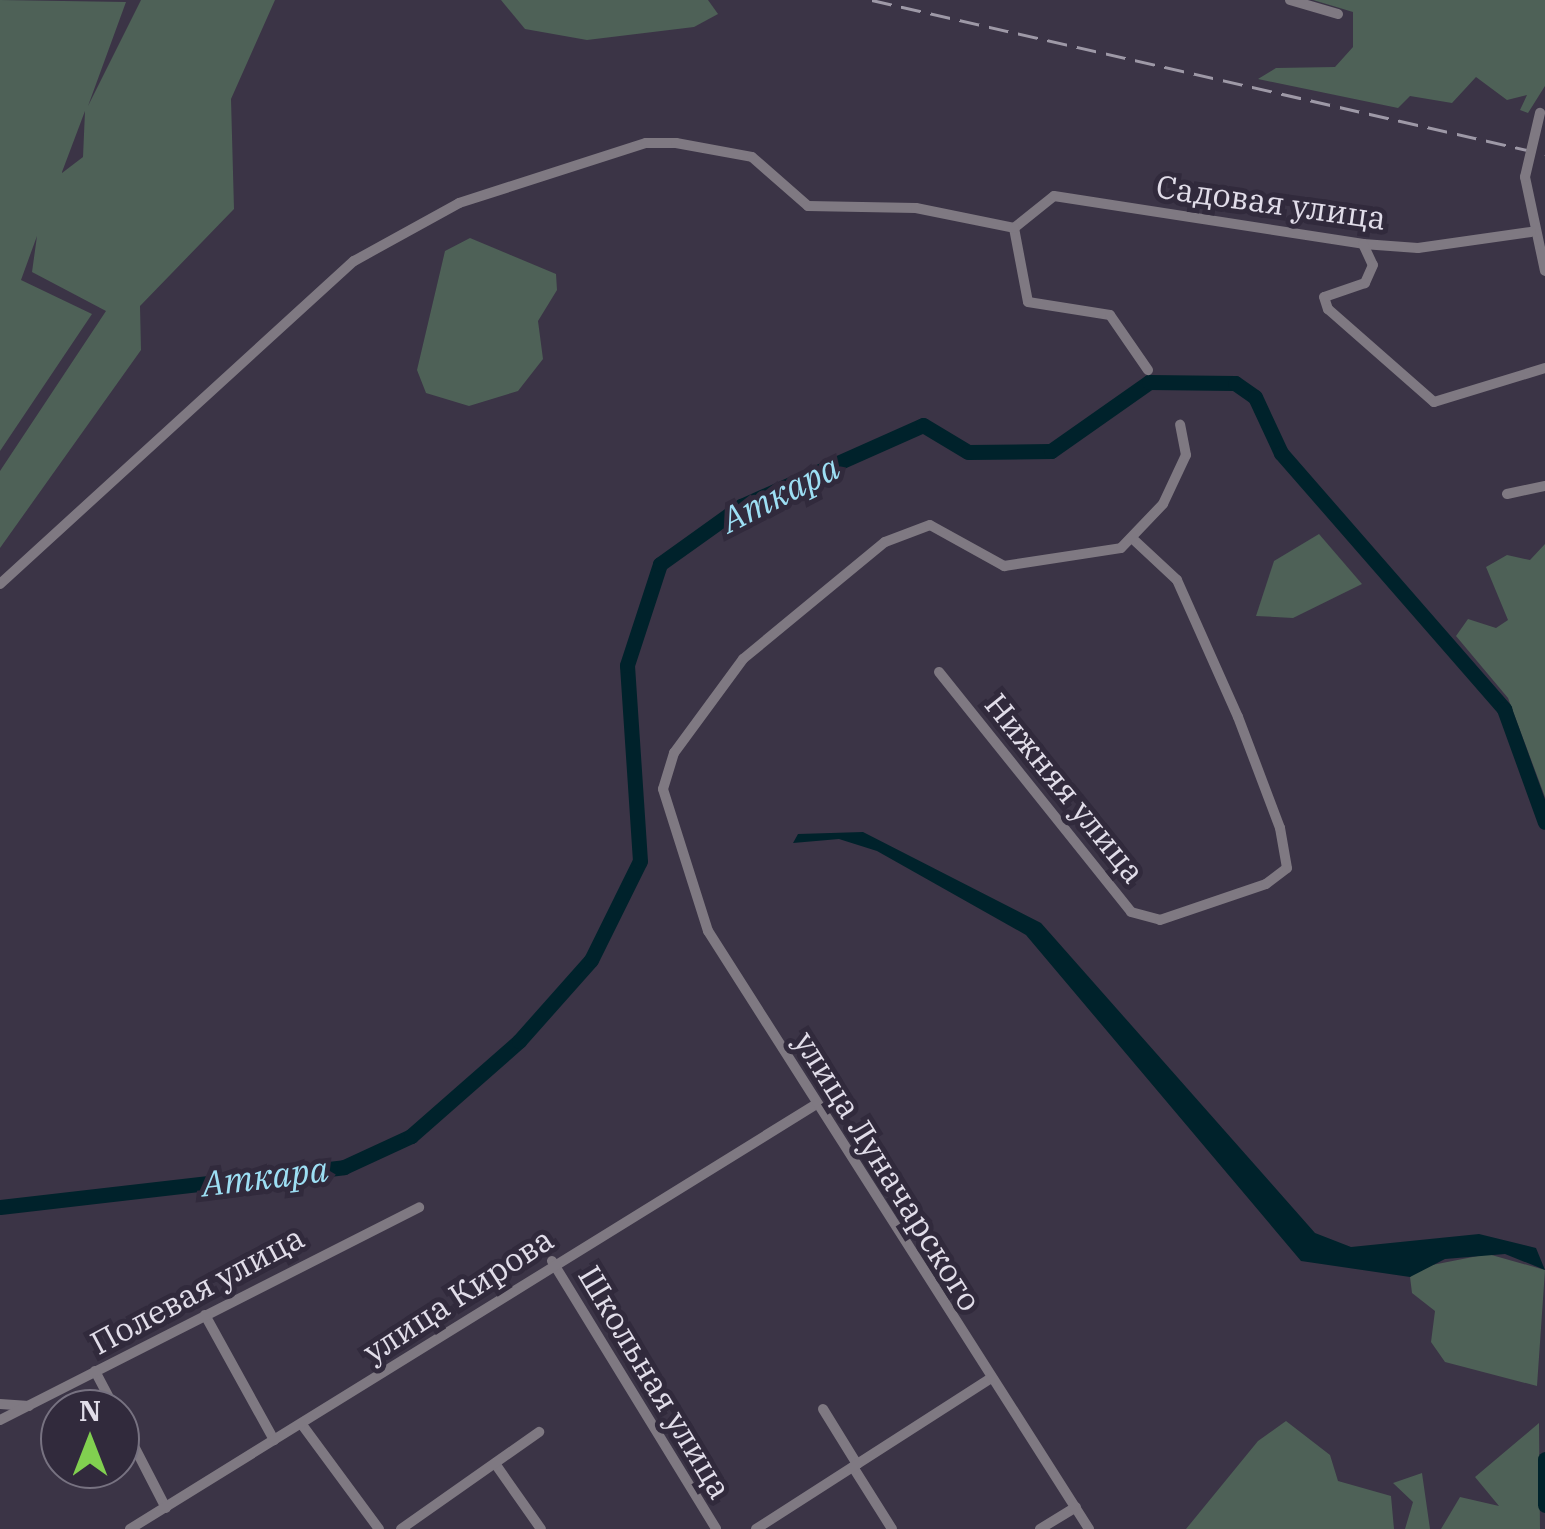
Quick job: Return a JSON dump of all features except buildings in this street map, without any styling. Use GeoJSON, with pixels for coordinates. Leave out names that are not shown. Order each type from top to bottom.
{"type":"FeatureCollection","features":[{"type":"Feature","properties":{"kind":"street"},"geometry":{"type":"LineString","coordinates":[[1290,0],[1338,14]]}},
{"type":"Feature","properties":{"kind":"street"},"geometry":{"type":"LineString","coordinates":[[1543,109],[1525,178],[1531,232],[1545,271]]}},
{"type":"Feature","properties":{"kind":"street"},"geometry":{"type":"LineString","coordinates":[[0,584],[354,261],[459,203],[646,143],[676,143],[752,157],[808,206],[916,208],[1014,228],[1028,302],[1110,315],[1148,370]]}},
{"type":"Feature","properties":{"kind":"street","name":"Садовая улица"},"geometry":{"type":"LineString","coordinates":[[1014,228],[1054,196],[1363,244],[1418,248],[1531,232]]}},
{"type":"Feature","properties":{"kind":"street"},"geometry":{"type":"LineString","coordinates":[[1531,232],[1545,241]]}},
{"type":"Feature","properties":{"kind":"street"},"geometry":{"type":"LineString","coordinates":[[1363,244],[1373,265],[1365,284],[1324,298],[1388,370],[1434,402],[1545,368]]}},
{"type":"Feature","properties":{"kind":"street"},"geometry":{"type":"LineString","coordinates":[[1133,539],[1163,504],[1186,455],[1180,425]]}},
{"type":"Feature","properties":{"kind":"street"},"geometry":{"type":"LineString","coordinates":[[1507,494],[1545,486]]}},
{"type":"Feature","properties":{"kind":"street","name":"улица Луначарского"},"geometry":{"type":"LineString","coordinates":[[1089,1529],[708,931],[669,828],[662,788],[674,752],[743,659],[886,542],[930,525],[1004,566],[1048,564],[1133,539]]}},
{"type":"Feature","properties":{"kind":"street","name":"Нижняя улица"},"geometry":{"type":"LineString","coordinates":[[939,672],[1131,912],[1160,920],[1286,868],[1280,828],[1191,605],[1133,539]]}},
{"type":"Feature","properties":{"kind":"street","name":"улица Кирова"},"geometry":{"type":"LineString","coordinates":[[130,1529],[303,1426],[552,1261],[815,1104]]}},
{"type":"Feature","properties":{"kind":"street","name":"Полевая улица"},"geometry":{"type":"LineString","coordinates":[[0,1420],[419,1207]]}},
{"type":"Feature","properties":{"kind":"street","name":"Школьная улица"},"geometry":{"type":"LineString","coordinates":[[552,1261],[716,1529]]}},
{"type":"Feature","properties":{"kind":"street"},"geometry":{"type":"LineString","coordinates":[[205,1315],[274,1440]]}},
{"type":"Feature","properties":{"kind":"street"},"geometry":{"type":"LineString","coordinates":[[95,1371],[104,1389]]}},
{"type":"Feature","properties":{"kind":"street"},"geometry":{"type":"LineString","coordinates":[[756,1529],[990,1378]]}},
{"type":"Feature","properties":{"kind":"street"},"geometry":{"type":"LineString","coordinates":[[0,1404],[29,1406]]}},
{"type":"Feature","properties":{"kind":"street"},"geometry":{"type":"LineString","coordinates":[[823,1408],[892,1529]]}},
{"type":"Feature","properties":{"kind":"street"},"geometry":{"type":"LineString","coordinates":[[303,1426],[380,1529]]}},
{"type":"Feature","properties":{"kind":"street"},"geometry":{"type":"LineString","coordinates":[[400,1529],[496,1466],[539,1432]]}},
{"type":"Feature","properties":{"kind":"street"},"geometry":{"type":"LineString","coordinates":[[140,1458],[166,1508]]}},
{"type":"Feature","properties":{"kind":"street"},"geometry":{"type":"LineString","coordinates":[[496,1466],[541,1529]]}},
{"type":"Feature","properties":{"kind":"street"},"geometry":{"type":"LineString","coordinates":[[1040,1529],[1076,1506]]}},
{"type":"Feature","properties":{"kind":"green space"},"geometry":{"type":"Polygon","coordinates":[[[0,0],[126,2],[88,106],[141,0],[275,0],[231,99],[234,209],[140,306],[141,350],[0,548],[0,471],[106,311],[32,272],[37,236],[21,280],[92,314],[0,451],[0,0]],[[85,111],[62,173],[83,157],[85,111]]]}},
{"type":"Feature","properties":{"kind":"green space"},"geometry":{"type":"Polygon","coordinates":[[[501,0],[708,0],[718,14],[694,27],[587,40],[525,29],[501,0]]]}},
{"type":"Feature","properties":{"kind":"green space"},"geometry":{"type":"Polygon","coordinates":[[[1313,0],[1545,0],[1545,86],[1528,113],[1520,110],[1527,95],[1507,100],[1476,77],[1452,103],[1410,96],[1398,108],[1258,79],[1276,68],[1335,67],[1353,47],[1353,12],[1313,0]]]}},
{"type":"Feature","properties":{"kind":"green space"},"geometry":{"type":"Polygon","coordinates":[[[470,238],[556,274],[557,290],[538,321],[543,359],[518,391],[469,406],[426,393],[417,370],[445,251],[470,238]]]}},
{"type":"Feature","properties":{"kind":"green space"},"geometry":{"type":"Polygon","coordinates":[[[1319,534],[1362,584],[1293,618],[1256,616],[1274,561],[1319,534]]]}},
{"type":"Feature","properties":{"kind":"green space"},"geometry":{"type":"Polygon","coordinates":[[[1545,544],[1545,797],[1508,698],[1456,636],[1468,619],[1496,628],[1508,620],[1486,567],[1507,555],[1530,560],[1545,544]]]}},
{"type":"Feature","properties":{"kind":"green space"},"geometry":{"type":"Polygon","coordinates":[[[1488,1254],[1545,1270],[1537,1386],[1445,1362],[1431,1342],[1435,1311],[1412,1293],[1410,1277],[1422,1267],[1488,1254]]]}},
{"type":"Feature","properties":{"kind":"green space"},"geometry":{"type":"Polygon","coordinates":[[[1286,1421],[1330,1455],[1338,1481],[1391,1496],[1394,1529],[1186,1529],[1258,1441],[1286,1421]]]}},
{"type":"Feature","properties":{"kind":"green space"},"geometry":{"type":"Polygon","coordinates":[[[1539,1423],[1540,1529],[1441,1529],[1460,1497],[1499,1506],[1475,1477],[1539,1423]]]}},
{"type":"Feature","properties":{"kind":"green space"},"geometry":{"type":"Polygon","coordinates":[[[1422,1473],[1430,1529],[1405,1529],[1413,1502],[1393,1483],[1422,1473]]]}},
{"type":"Feature","properties":{"kind":"water"},"geometry":{"type":"Polygon","coordinates":[[[863,832],[1041,923],[1315,1233],[1351,1247],[1479,1234],[1536,1248],[1545,1270],[1505,1254],[1445,1259],[1410,1277],[1301,1261],[1026,935],[877,851],[839,839],[793,843],[798,834],[863,832]]]}},
{"type":"Feature","properties":{"kind":"waterway","name":"Аткара"},"geometry":{"type":"LineString","coordinates":[[0,1207],[344,1167],[411,1136],[519,1041],[591,960],[640,861],[627,665],[660,564],[741,506],[923,425],[968,452],[1051,451],[1149,382],[1235,383],[1255,397],[1281,453],[1504,709],[1545,822]]}},
{"type":"Feature","properties":{"kind":"waterway","name":"Аткара"},"geometry":{"type":"LineString","coordinates":[[1545,1459],[1545,1505]]}},
{"type":"Feature","properties":{"kind":"railway"},"geometry":{"type":"LineString","coordinates":[[872,0],[1545,154]]}}]}
